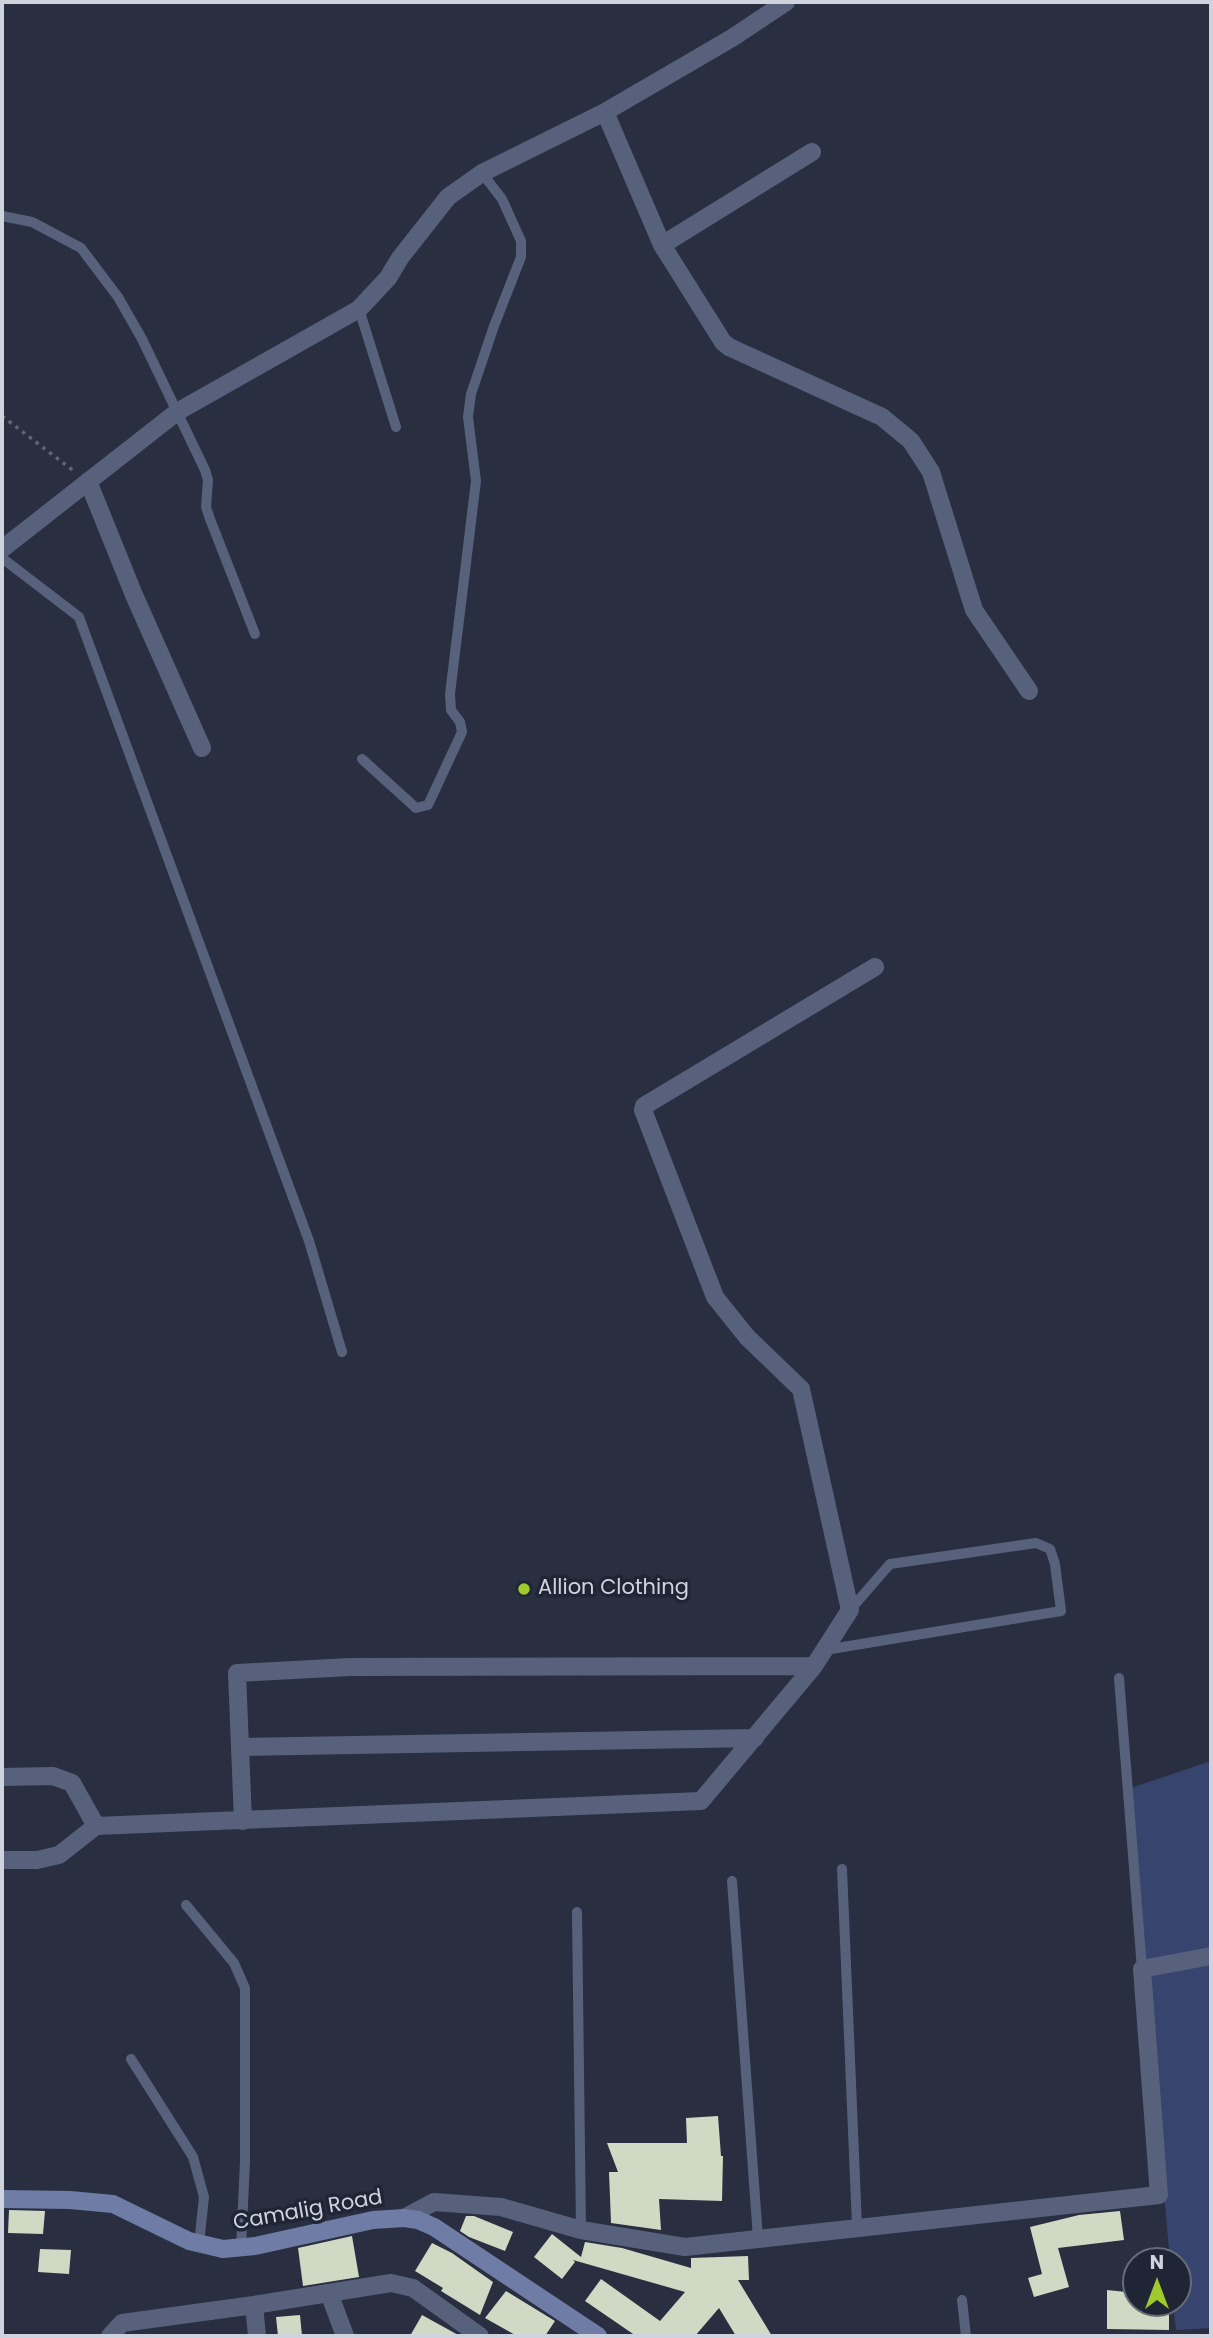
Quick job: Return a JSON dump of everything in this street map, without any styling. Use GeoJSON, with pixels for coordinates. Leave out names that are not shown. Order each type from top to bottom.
{"type":"FeatureCollection","features":[{"type":"Feature","properties":{"kind":"main road","name":"Camalig Road"},"geometry":{"type":"LineString","coordinates":[[2,2199],[113,2204],[199,2244],[223,2249],[241,2248],[373,2220],[418,2220],[434,2227],[598,2336]]}},
{"type":"Feature","properties":{"kind":"street"},"geometry":{"type":"LineString","coordinates":[[2,549],[177,412],[359,309],[388,278],[400,258],[448,197],[482,173],[605,112],[732,38],[786,2]]}},
{"type":"Feature","properties":{"kind":"street"},"geometry":{"type":"LineString","coordinates":[[605,112],[662,245],[723,342],[882,417],[911,441],[931,472],[974,610],[1029,691]]}},
{"type":"Feature","properties":{"kind":"street"},"geometry":{"type":"LineString","coordinates":[[662,245],[812,152]]}},
{"type":"Feature","properties":{"kind":"street"},"geometry":{"type":"LineString","coordinates":[[88,481],[134,595],[202,748]]}},
{"type":"Feature","properties":{"kind":"street"},"geometry":{"type":"LineString","coordinates":[[2,1860],[37,1860],[59,1854],[96,1826],[701,1801],[814,1666],[850,1610],[801,1389],[747,1337],[715,1297],[643,1110],[644,1106],[875,967]]}},
{"type":"Feature","properties":{"kind":"street"},"geometry":{"type":"LineString","coordinates":[[243,1821],[237,1673],[363,1667],[814,1666]]}},
{"type":"Feature","properties":{"kind":"street"},"geometry":{"type":"LineString","coordinates":[[240,1747],[755,1738]]}},
{"type":"Feature","properties":{"kind":"street"},"geometry":{"type":"LineString","coordinates":[[2,1777],[52,1776],[72,1783],[96,1826]]}},
{"type":"Feature","properties":{"kind":"street"},"geometry":{"type":"LineString","coordinates":[[404,2218],[434,2202],[501,2207],[581,2230],[685,2247],[1158,2194],[1142,1969],[1211,1956]]}},
{"type":"Feature","properties":{"kind":"street"},"geometry":{"type":"LineString","coordinates":[[110,2336],[122,2323],[391,2283],[413,2288],[480,2336]]}},
{"type":"Feature","properties":{"kind":"street"},"geometry":{"type":"LineString","coordinates":[[329,2293],[345,2336]]}},
{"type":"Feature","properties":{"kind":"street"},"geometry":{"type":"LineString","coordinates":[[254,2305],[257,2336]]}},
{"type":"Feature","properties":{"kind":"lane"},"geometry":{"type":"LineString","coordinates":[[362,759],[416,808],[428,805],[462,732],[460,722],[451,710],[450,694],[476,481],[468,417],[471,394],[521,257],[521,241],[502,199],[482,173]]}},
{"type":"Feature","properties":{"kind":"lane"},"geometry":{"type":"LineString","coordinates":[[2,216],[32,222],[81,248],[118,297],[142,339],[205,470],[208,480],[206,507],[255,634]]}},
{"type":"Feature","properties":{"kind":"lane"},"geometry":{"type":"LineString","coordinates":[[359,309],[396,427]]}},
{"type":"Feature","properties":{"kind":"lane"},"geometry":{"type":"LineString","coordinates":[[2,558],[79,617],[309,1241],[342,1352]]}},
{"type":"Feature","properties":{"kind":"lane"},"geometry":{"type":"LineString","coordinates":[[825,1650],[1062,1611],[1050,1549],[1036,1543],[890,1564],[850,1610]]}},
{"type":"Feature","properties":{"kind":"lane"},"geometry":{"type":"LineString","coordinates":[[1119,1678],[1142,1969]]}},
{"type":"Feature","properties":{"kind":"lane"},"geometry":{"type":"LineString","coordinates":[[842,1869],[858,2226]]}},
{"type":"Feature","properties":{"kind":"lane"},"geometry":{"type":"LineString","coordinates":[[732,1881],[758,2238]]}},
{"type":"Feature","properties":{"kind":"lane"},"geometry":{"type":"LineString","coordinates":[[186,1905],[234,1963],[244,1988],[241,2248]]}},
{"type":"Feature","properties":{"kind":"lane"},"geometry":{"type":"LineString","coordinates":[[577,1912],[581,2230]]}},
{"type":"Feature","properties":{"kind":"lane"},"geometry":{"type":"LineString","coordinates":[[131,2059],[193,2157],[204,2197],[199,2244]]}},
{"type":"Feature","properties":{"kind":"lane"},"geometry":{"type":"LineString","coordinates":[[962,2300],[966,2336]]}},
{"type":"Feature","properties":{"kind":"path"},"geometry":{"type":"LineString","coordinates":[[2,416],[88,481]]}},
{"type":"Feature","properties":{"kind":"shaded area"},"geometry":{"type":"Polygon","coordinates":[[[1211,1761],[1211,2328],[1176,2330],[1175,2317],[1192,2317],[1192,2247],[1169,2247],[1128,1789],[1211,1761]]]}},
{"type":"Feature","properties":{"kind":"building"},"geometry":{"type":"Polygon","coordinates":[[[718,2116],[723,2156],[722,2201],[659,2199],[661,2230],[611,2223],[609,2172],[618,2172],[607,2143],[687,2143],[686,2118],[718,2116]]]}},
{"type":"Feature","properties":{"kind":"building"},"geometry":{"type":"Polygon","coordinates":[[[9,2210],[45,2211],[43,2234],[8,2233],[9,2210]]]}},
{"type":"Feature","properties":{"kind":"building"},"geometry":{"type":"Polygon","coordinates":[[[1120,2211],[1124,2240],[1058,2248],[1069,2287],[1034,2297],[1028,2278],[1042,2274],[1030,2227],[1079,2215],[1120,2211]]]}},
{"type":"Feature","properties":{"kind":"building"},"geometry":{"type":"Polygon","coordinates":[[[466,2216],[474,2216],[513,2232],[505,2251],[460,2231],[466,2216]]]}},
{"type":"Feature","properties":{"kind":"building"},"geometry":{"type":"Polygon","coordinates":[[[552,2234],[581,2257],[585,2242],[622,2248],[691,2268],[691,2258],[748,2256],[749,2280],[738,2280],[772,2336],[736,2336],[719,2308],[695,2336],[636,2336],[585,2301],[601,2279],[660,2321],[685,2292],[573,2260],[575,2262],[562,2279],[534,2257],[552,2234]]]}},
{"type":"Feature","properties":{"kind":"building"},"geometry":{"type":"Polygon","coordinates":[[[352,2236],[359,2277],[303,2286],[298,2248],[352,2236]]]}},
{"type":"Feature","properties":{"kind":"building"},"geometry":{"type":"Polygon","coordinates":[[[432,2243],[452,2253],[493,2282],[480,2315],[415,2271],[432,2243]]]}},
{"type":"Feature","properties":{"kind":"building"},"geometry":{"type":"Polygon","coordinates":[[[40,2249],[71,2250],[69,2274],[38,2272],[40,2249]]]}},
{"type":"Feature","properties":{"kind":"building"},"geometry":{"type":"Polygon","coordinates":[[[1107,2290],[1122,2292],[1122,2317],[1169,2317],[1169,2330],[1107,2329],[1107,2290]]]}},
{"type":"Feature","properties":{"kind":"building"},"geometry":{"type":"Polygon","coordinates":[[[506,2291],[555,2321],[545,2336],[517,2336],[485,2318],[506,2291]]]}},
{"type":"Feature","properties":{"kind":"building"},"geometry":{"type":"Polygon","coordinates":[[[300,2315],[302,2336],[278,2336],[276,2317],[300,2315]]]}},
{"type":"Feature","properties":{"kind":"building"},"geometry":{"type":"Polygon","coordinates":[[[422,2315],[460,2336],[410,2336],[422,2315]]]}},
{"type":"Feature","properties":{"kind":"place","name":"Allion Clothing"},"geometry":{"type":"Point","coordinates":[524,1589]}}]}
